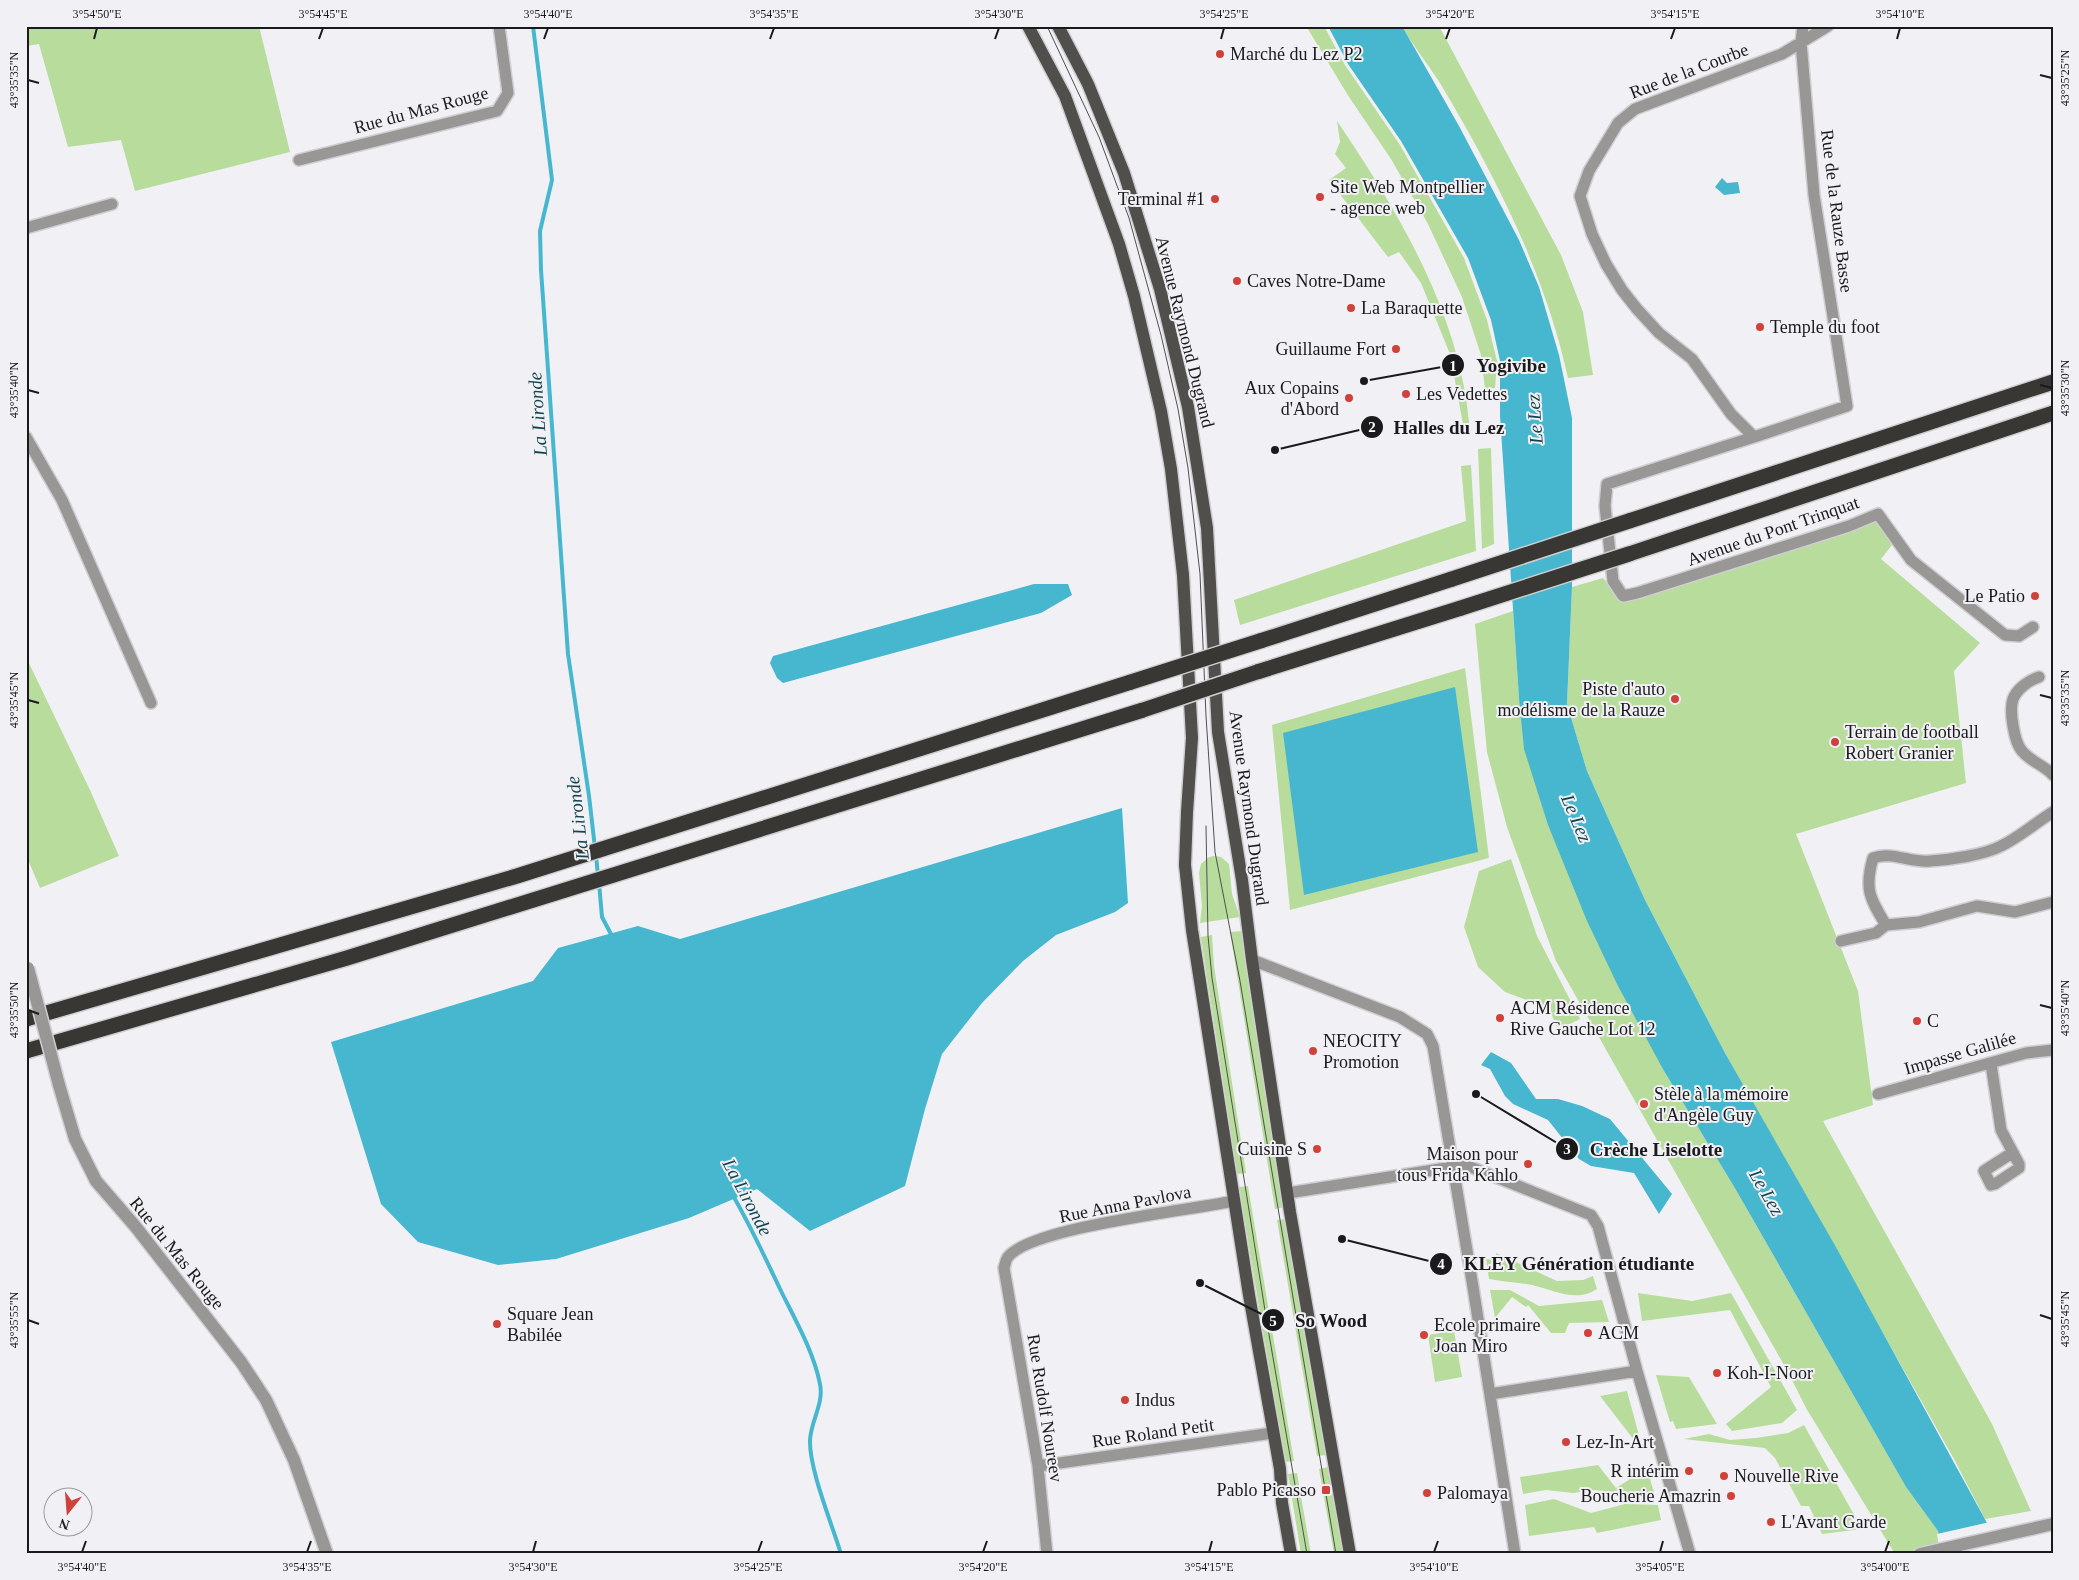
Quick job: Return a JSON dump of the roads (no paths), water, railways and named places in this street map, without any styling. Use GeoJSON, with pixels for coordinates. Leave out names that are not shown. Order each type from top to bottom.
{"type":"FeatureCollection","features":[{"type":"Feature","properties":{"kind":"highway"},"geometry":{"type":"LineString","coordinates":[[26,1019],[517,876],[656,833],[1629,522],[2053,382]]}},
{"type":"Feature","properties":{"kind":"highway"},"geometry":{"type":"LineString","coordinates":[[26,1051],[347,958],[524,904],[1142,710],[1629,554],[2053,413]]}},
{"type":"Feature","properties":{"kind":"main road"},"geometry":{"type":"LineString","coordinates":[[1028,26],[1065,96],[1119,244],[1134,296],[1161,411],[1171,470],[1184,584],[1192,738],[1185,865],[1198,980],[1280,1469],[1282,1503],[1291,1554]]}},
{"type":"Feature","properties":{"kind":"main road","name":"Avenue Raymond Dugrand"},"geometry":{"type":"LineString","coordinates":[[1058,26],[1085,76],[1126,182],[1160,289],[1188,407],[1207,528],[1218,732],[1242,880],[1252,960],[1288,1193],[1350,1554]]}},
{"type":"Feature","properties":{"kind":"street","name":"Rue du Mas Rouge"},"geometry":{"type":"LineString","coordinates":[[299,160],[497,111],[508,92],[499,26]]}},
{"type":"Feature","properties":{"kind":"street"},"geometry":{"type":"LineString","coordinates":[[1801,42],[1803,26]]}},
{"type":"Feature","properties":{"kind":"street","name":"Rue de la Courbe"},"geometry":{"type":"LineString","coordinates":[[1754,437],[1731,414],[1692,359],[1659,332],[1622,290],[1606,264],[1592,234],[1580,196],[1589,171],[1602,148],[1618,123],[1635,108],[1782,54],[1828,26]]}},
{"type":"Feature","properties":{"kind":"street","name":"Rue de la Rauze Basse"},"geometry":{"type":"LineString","coordinates":[[1754,437],[1847,406],[1814,195],[1801,42]]}},
{"type":"Feature","properties":{"kind":"street"},"geometry":{"type":"LineString","coordinates":[[26,228],[112,204]]}},
{"type":"Feature","properties":{"kind":"street"},"geometry":{"type":"LineString","coordinates":[[26,437],[62,500],[150,703]]}},
{"type":"Feature","properties":{"kind":"street","name":"Avenue du Pont Trinquat"},"geometry":{"type":"LineString","coordinates":[[1754,437],[1607,484],[1605,506],[1613,581],[1623,596],[1671,584],[1849,526],[1878,514],[1911,560],[2005,635],[2019,636],[2033,627]]}},
{"type":"Feature","properties":{"kind":"street"},"geometry":{"type":"LineString","coordinates":[[2039,677],[2029,681],[2013,698],[2011,710],[2014,732],[2021,750],[2053,775]]}},
{"type":"Feature","properties":{"kind":"street"},"geometry":{"type":"LineString","coordinates":[[1886,925],[1877,911],[1869,891],[1868,876],[1873,858],[1888,856],[1930,862],[1974,854],[2000,847],[2053,812]]}},
{"type":"Feature","properties":{"kind":"street"},"geometry":{"type":"LineString","coordinates":[[1842,941],[1876,933],[1886,925],[1919,922],[1977,906],[2015,912],[2053,902]]}},
{"type":"Feature","properties":{"kind":"street"},"geometry":{"type":"LineString","coordinates":[[1252,960],[1400,1017],[1427,1034],[1433,1046],[1515,1554]]}},
{"type":"Feature","properties":{"kind":"street","name":"Rue du Mas Rouge"},"geometry":{"type":"LineString","coordinates":[[27,966],[75,1139],[96,1180],[141,1234],[254,1379],[270,1408],[294,1460],[327,1554]]}},
{"type":"Feature","properties":{"kind":"street","name":"Impasse Galilée"},"geometry":{"type":"LineString","coordinates":[[1878,1094],[1991,1064],[2026,1052],[2053,1050]]}},
{"type":"Feature","properties":{"kind":"street"},"geometry":{"type":"LineString","coordinates":[[1991,1064],[2001,1130],[2012,1153]]}},
{"type":"Feature","properties":{"kind":"street"},"geometry":{"type":"LineString","coordinates":[[1288,1193],[1468,1166],[1591,1215],[1598,1226],[1637,1372],[1690,1554]]}},
{"type":"Feature","properties":{"kind":"street","name":"Rue Anna Pavlova"},"geometry":{"type":"LineString","coordinates":[[1004,1268],[1007,1257],[1020,1248],[1054,1235],[1116,1220],[1234,1201]]}},
{"type":"Feature","properties":{"kind":"street","name":"Rue Rudolf Noureev"},"geometry":{"type":"LineString","coordinates":[[1004,1268],[1038,1466],[1047,1554]]}},
{"type":"Feature","properties":{"kind":"street"},"geometry":{"type":"LineString","coordinates":[[1490,1394],[1637,1372]]}},
{"type":"Feature","properties":{"kind":"street","name":"Rue Roland Petit"},"geometry":{"type":"LineString","coordinates":[[1038,1466],[1273,1433]]}},
{"type":"Feature","properties":{"kind":"street"},"geometry":{"type":"LineString","coordinates":[[1920,1554],[2036,1526],[2053,1524]]}},
{"type":"Feature","properties":{"kind":"water","name":"Le Lez"},"geometry":{"type":"Polygon","coordinates":[[[1328,26],[1402,26],[1459,126],[1519,240],[1539,287],[1559,355],[1572,418],[1572,587],[1567,704],[1587,771],[1645,900],[1725,1053],[1837,1249],[2004,1554],[1942,1554],[1938,1531],[1906,1487],[1736,1190],[1664,1071],[1618,986],[1587,921],[1548,825],[1524,749],[1500,416],[1500,361],[1491,320],[1468,258],[1401,141],[1348,64],[1328,26]]]}},
{"type":"Feature","properties":{"kind":"water"},"geometry":{"type":"Polygon","coordinates":[[[1722,178],[1727,183],[1738,182],[1740,193],[1724,195],[1715,187],[1722,178]]]}},
{"type":"Feature","properties":{"kind":"water"},"geometry":{"type":"Polygon","coordinates":[[[1034,584],[1068,584],[1072,595],[1041,613],[783,683],[777,678],[770,663],[773,656],[1034,584]]]}},
{"type":"Feature","properties":{"kind":"water"},"geometry":{"type":"Polygon","coordinates":[[[1455,687],[1478,852],[1304,895],[1283,733],[1455,687]]]}},
{"type":"Feature","properties":{"kind":"water"},"geometry":{"type":"Polygon","coordinates":[[[1122,808],[1128,903],[1115,912],[1056,935],[1023,961],[982,1003],[942,1054],[925,1109],[905,1186],[810,1231],[757,1189],[689,1218],[556,1259],[498,1265],[418,1242],[381,1204],[331,1042],[533,981],[558,948],[638,926],[680,939],[1122,808]]]}},
{"type":"Feature","properties":{"kind":"water"},"geometry":{"type":"Polygon","coordinates":[[[1491,1052],[1511,1063],[1536,1099],[1558,1099],[1582,1106],[1610,1119],[1672,1194],[1659,1214],[1634,1173],[1591,1166],[1579,1159],[1548,1120],[1513,1104],[1505,1096],[1490,1069],[1481,1065],[1491,1052]]]}},
{"type":"Feature","properties":{"kind":"waterway","name":"La Lironde"},"geometry":{"type":"LineString","coordinates":[[533,26],[552,180],[540,231],[541,270],[568,654],[595,848]]}},
{"type":"Feature","properties":{"kind":"waterway","name":"La Lironde"},"geometry":{"type":"LineString","coordinates":[[596,855],[598,876]]}},
{"type":"Feature","properties":{"kind":"waterway","name":"La Lironde"},"geometry":{"type":"LineString","coordinates":[[599,883],[602,917],[613,938]]}},
{"type":"Feature","properties":{"kind":"waterway","name":"La Lironde"},"geometry":{"type":"LineString","coordinates":[[732,1194],[799,1326],[817,1372],[821,1391],[811,1433],[811,1452],[817,1481],[841,1554]]}},
{"type":"Feature","properties":{"kind":"tram line"},"geometry":{"type":"LineString","coordinates":[[1047,26],[1099,137],[1129,218],[1161,335],[1178,409],[1188,468],[1200,574],[1206,716],[1215,852],[1240,981],[1336,1554]]}},
{"type":"Feature","properties":{"kind":"tram line"},"geometry":{"type":"LineString","coordinates":[[1206,826],[1208,936],[1212,978],[1267,1323],[1307,1554]]}},
{"type":"Feature","properties":{"kind":"place","name":"Marché du Lez P2"},"geometry":{"type":"Point","coordinates":[1220,54]}},
{"type":"Feature","properties":{"kind":"place","name":"Site Web Montpellier - agence web"},"geometry":{"type":"Point","coordinates":[1320,197]}},
{"type":"Feature","properties":{"kind":"place","name":"Terminal #1"},"geometry":{"type":"Point","coordinates":[1215,199]}},
{"type":"Feature","properties":{"kind":"place","name":"Caves Notre-Dame"},"geometry":{"type":"Point","coordinates":[1237,281]}},
{"type":"Feature","properties":{"kind":"place","name":"La Baraquette"},"geometry":{"type":"Point","coordinates":[1351,308]}},
{"type":"Feature","properties":{"kind":"place","name":"Temple du foot"},"geometry":{"type":"Point","coordinates":[1760,327]}},
{"type":"Feature","properties":{"kind":"place","name":"Guillaume Fort"},"geometry":{"type":"Point","coordinates":[1396,349]}},
{"type":"Feature","properties":{"kind":"place","name":"Yogivibe"},"geometry":{"type":"Point","coordinates":[1364,381]}},
{"type":"Feature","properties":{"kind":"place","name":"Les Vedettes"},"geometry":{"type":"Point","coordinates":[1406,394]}},
{"type":"Feature","properties":{"kind":"place","name":"Aux Copains d'Abord"},"geometry":{"type":"Point","coordinates":[1349,398]}},
{"type":"Feature","properties":{"kind":"place","name":"Halles du Lez"},"geometry":{"type":"Point","coordinates":[1275,450]}},
{"type":"Feature","properties":{"kind":"place","name":"Le Patio"},"geometry":{"type":"Point","coordinates":[2035,596]}},
{"type":"Feature","properties":{"kind":"place","name":"Piste d'auto modélisme de la Rauze"},"geometry":{"type":"Point","coordinates":[1675,699]}},
{"type":"Feature","properties":{"kind":"place","name":"Terrain de football Robert Granier"},"geometry":{"type":"Point","coordinates":[1835,742]}},
{"type":"Feature","properties":{"kind":"place","name":"ACM Résidence Rive Gauche Lot 12"},"geometry":{"type":"Point","coordinates":[1500,1018]}},
{"type":"Feature","properties":{"kind":"place","name":"C"},"geometry":{"type":"Point","coordinates":[1917,1021]}},
{"type":"Feature","properties":{"kind":"place","name":"NEOCITY Promotion"},"geometry":{"type":"Point","coordinates":[1313,1051]}},
{"type":"Feature","properties":{"kind":"place","name":"Crèche Liselotte"},"geometry":{"type":"Point","coordinates":[1476,1094]}},
{"type":"Feature","properties":{"kind":"place","name":"Stèle à la mémoire d'Angèle Guy"},"geometry":{"type":"Point","coordinates":[1644,1104]}},
{"type":"Feature","properties":{"kind":"place","name":"Cuisine S"},"geometry":{"type":"Point","coordinates":[1317,1149]}},
{"type":"Feature","properties":{"kind":"place","name":"Maison pour tous Frida Kahlo"},"geometry":{"type":"Point","coordinates":[1528,1164]}},
{"type":"Feature","properties":{"kind":"place","name":"KLEY Génération étudiante"},"geometry":{"type":"Point","coordinates":[1342,1239]}},
{"type":"Feature","properties":{"kind":"place","name":"So Wood"},"geometry":{"type":"Point","coordinates":[1200,1283]}},
{"type":"Feature","properties":{"kind":"place","name":"Square Jean Babilée"},"geometry":{"type":"Point","coordinates":[497,1324]}},
{"type":"Feature","properties":{"kind":"place","name":"ACM"},"geometry":{"type":"Point","coordinates":[1588,1333]}},
{"type":"Feature","properties":{"kind":"place","name":"Ecole primaire Joan Miro"},"geometry":{"type":"Point","coordinates":[1424,1335]}},
{"type":"Feature","properties":{"kind":"place","name":"Koh-I-Noor"},"geometry":{"type":"Point","coordinates":[1717,1373]}},
{"type":"Feature","properties":{"kind":"place","name":"Indus"},"geometry":{"type":"Point","coordinates":[1125,1400]}},
{"type":"Feature","properties":{"kind":"place","name":"Lez-In-Art"},"geometry":{"type":"Point","coordinates":[1566,1442]}},
{"type":"Feature","properties":{"kind":"place","name":"R intérim"},"geometry":{"type":"Point","coordinates":[1689,1471]}},
{"type":"Feature","properties":{"kind":"place","name":"Nouvelle Rive"},"geometry":{"type":"Point","coordinates":[1724,1476]}},
{"type":"Feature","properties":{"kind":"place","name":"Pablo Picasso"},"geometry":{"type":"Point","coordinates":[1326,1490]}},
{"type":"Feature","properties":{"kind":"place","name":"Palomaya"},"geometry":{"type":"Point","coordinates":[1427,1493]}},
{"type":"Feature","properties":{"kind":"place","name":"Boucherie Amazrin"},"geometry":{"type":"Point","coordinates":[1731,1496]}},
{"type":"Feature","properties":{"kind":"place","name":"L'Avant Garde"},"geometry":{"type":"Point","coordinates":[1771,1522]}}]}
